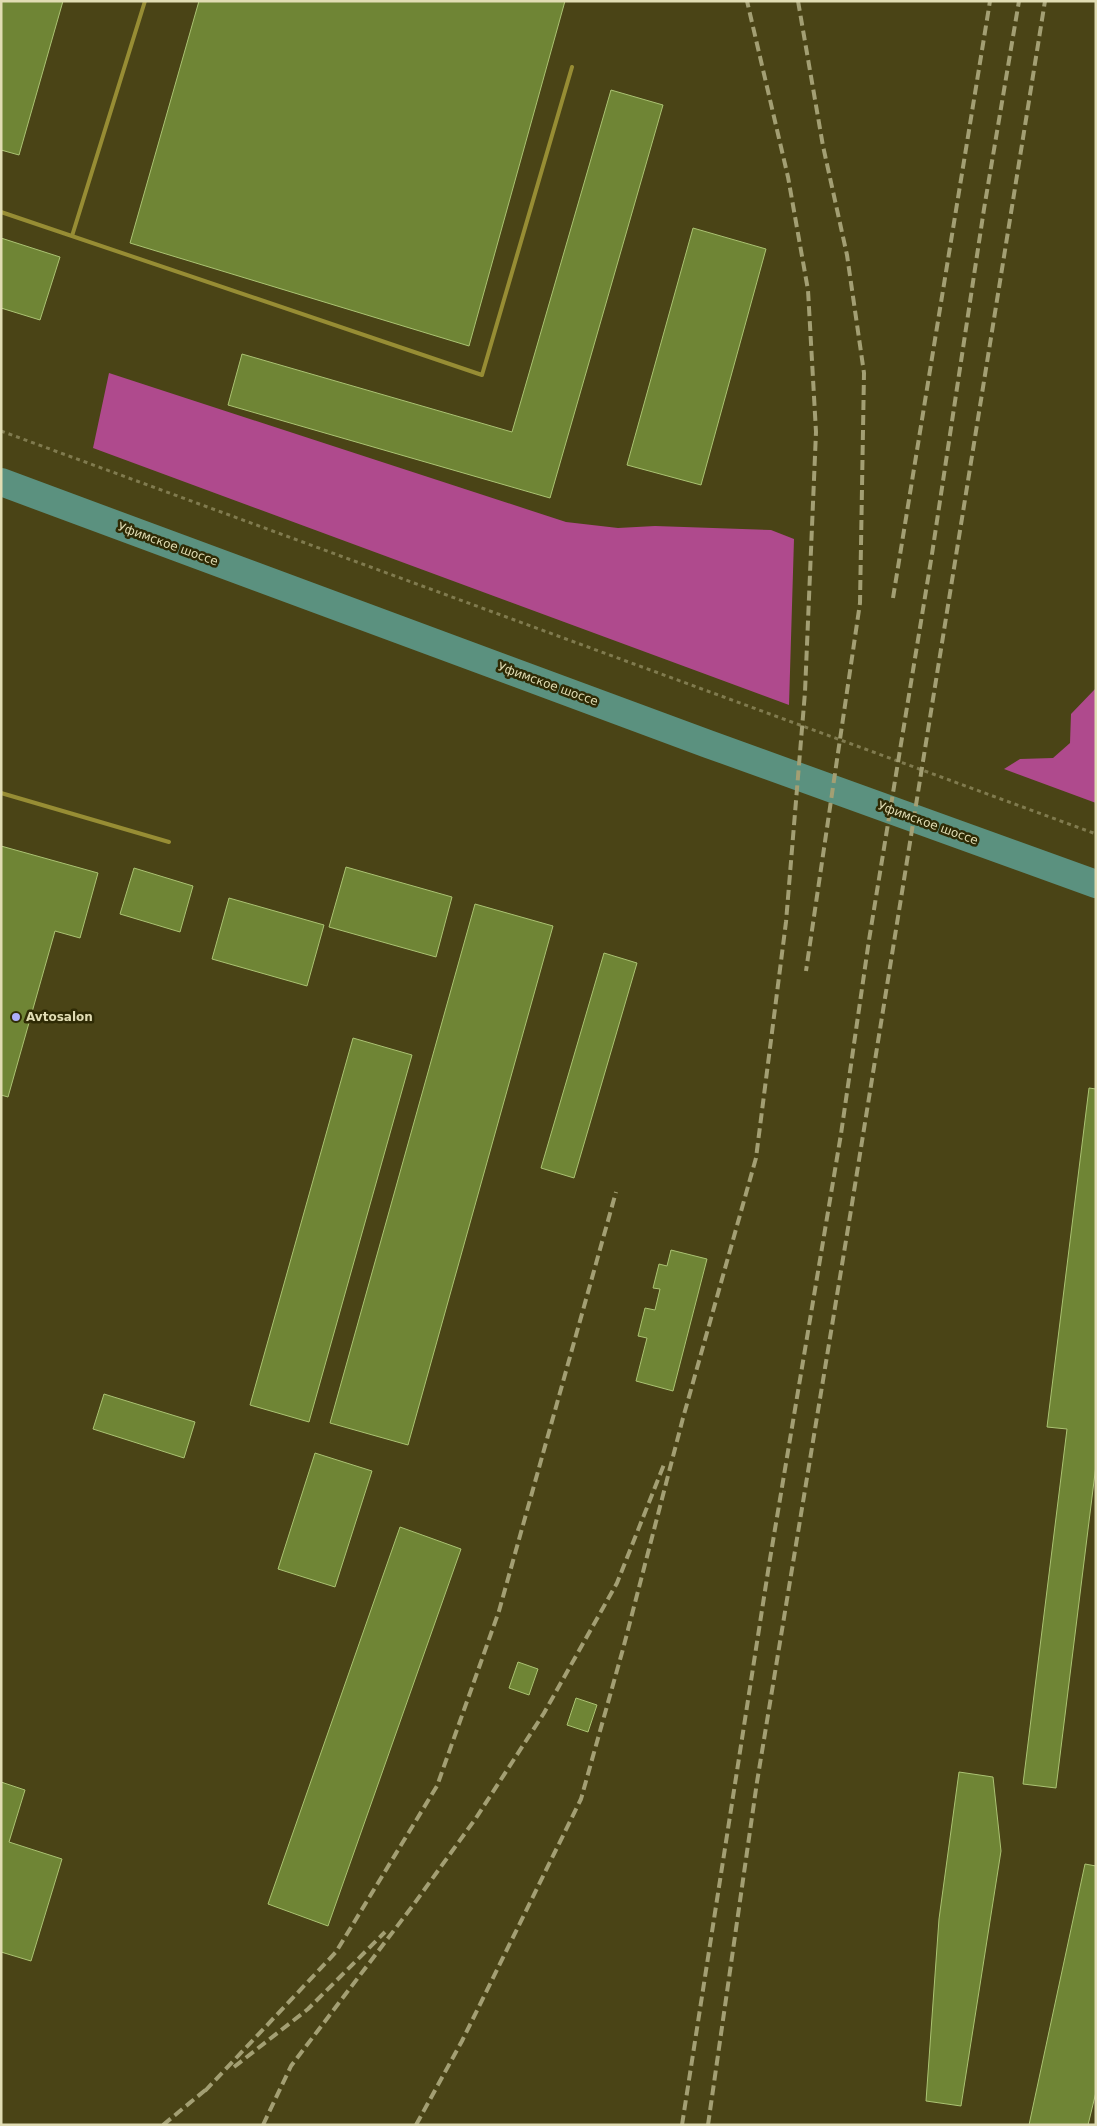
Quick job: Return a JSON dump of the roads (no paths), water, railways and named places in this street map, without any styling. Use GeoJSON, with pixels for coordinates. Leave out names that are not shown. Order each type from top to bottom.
{"type":"FeatureCollection","features":[{"type":"Feature","properties":{"kind":"main road","name":"Уфимское шоссе"},"geometry":{"type":"LineString","coordinates":[[1,482],[708,744],[1096,884]]}},
{"type":"Feature","properties":{"kind":"lane"},"geometry":{"type":"LineString","coordinates":[[72,236],[145,1]]}},
{"type":"Feature","properties":{"kind":"lane"},"geometry":{"type":"LineString","coordinates":[[1,212],[482,375],[572,67]]}},
{"type":"Feature","properties":{"kind":"lane"},"geometry":{"type":"LineString","coordinates":[[1,793],[169,842]]}},
{"type":"Feature","properties":{"kind":"railway"},"geometry":{"type":"LineString","coordinates":[[416,2125],[462,2041],[581,1799],[623,1649],[683,1418],[756,1158],[786,922],[805,692],[816,432],[808,290],[788,177],[747,1]]}},
{"type":"Feature","properties":{"kind":"railway"},"geometry":{"type":"LineString","coordinates":[[798,1],[823,146],[847,255],[864,373],[860,603],[806,971]]}},
{"type":"Feature","properties":{"kind":"railway"},"geometry":{"type":"LineString","coordinates":[[893,598],[990,1]]}},
{"type":"Feature","properties":{"kind":"railway"},"geometry":{"type":"LineString","coordinates":[[682,2125],[769,1565],[841,1134],[869,940],[932,554],[984,209],[1019,1]]}},
{"type":"Feature","properties":{"kind":"railway"},"geometry":{"type":"LineString","coordinates":[[708,2125],[757,1782],[1045,1]]}},
{"type":"Feature","properties":{"kind":"railway"},"geometry":{"type":"LineString","coordinates":[[205,2091],[336,1952],[437,1786],[499,1611],[616,1192]]}},
{"type":"Feature","properties":{"kind":"railway"},"geometry":{"type":"LineString","coordinates":[[263,2125],[291,2066],[414,1904],[476,1818],[544,1713],[617,1583],[665,1462]]}},
{"type":"Feature","properties":{"kind":"railway"},"geometry":{"type":"LineString","coordinates":[[234,2067],[308,2009],[385,1932]]}},
{"type":"Feature","properties":{"kind":"railway"},"geometry":{"type":"LineString","coordinates":[[163,2125],[209,2087]]}},
{"type":"Feature","properties":{"kind":"place","name":"Avtosalon"},"geometry":{"type":"Point","coordinates":[16,1017]}}]}
